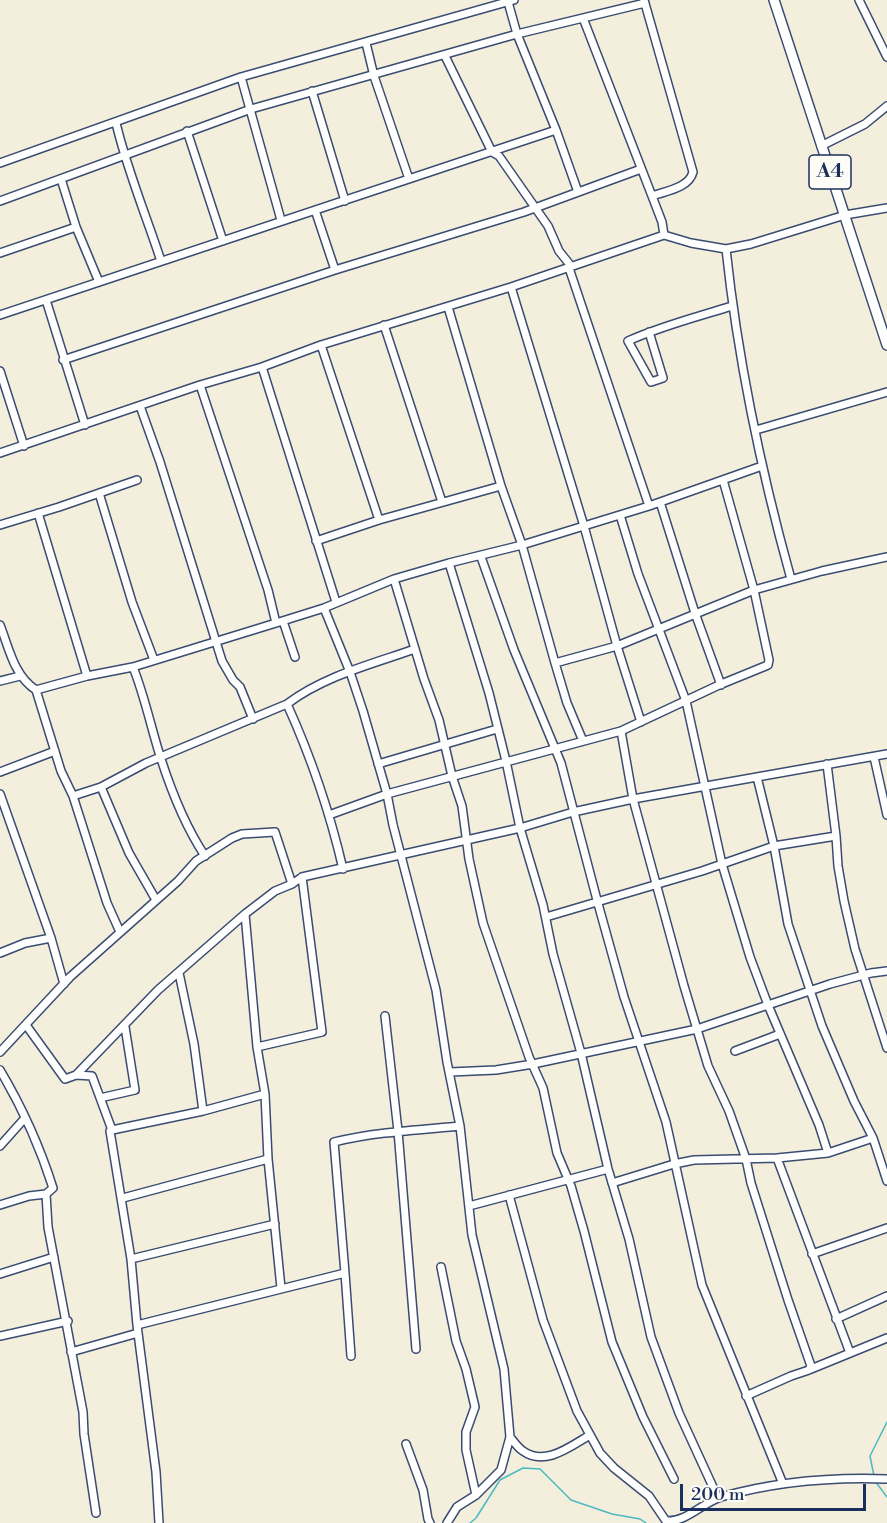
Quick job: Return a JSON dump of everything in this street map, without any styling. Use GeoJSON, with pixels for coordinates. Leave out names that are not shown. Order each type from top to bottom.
{"type":"FeatureCollection","features":[{"type":"Feature","properties":{"kind":"highway","name":"A4"},"geometry":{"type":"LineString","coordinates":[[774,0],[887,345]]}},
{"type":"Feature","properties":{"kind":"street"},"geometry":{"type":"LineString","coordinates":[[859,0],[887,57]]}},
{"type":"Feature","properties":{"kind":"street"},"geometry":{"type":"LineString","coordinates":[[0,163],[241,77],[511,1],[517,34],[556,130],[578,192]]}},
{"type":"Feature","properties":{"kind":"street"},"geometry":{"type":"LineString","coordinates":[[0,201],[251,109],[517,34],[644,2],[693,172],[692,179],[686,184],[652,196]]}},
{"type":"Feature","properties":{"kind":"street"},"geometry":{"type":"LineString","coordinates":[[583,18],[662,222],[664,235]]}},
{"type":"Feature","properties":{"kind":"street"},"geometry":{"type":"LineString","coordinates":[[366,43],[374,76],[409,179]]}},
{"type":"Feature","properties":{"kind":"street"},"geometry":{"type":"LineString","coordinates":[[445,56],[492,152],[499,156],[535,208],[570,267],[649,506]]}},
{"type":"Feature","properties":{"kind":"street"},"geometry":{"type":"LineString","coordinates":[[241,77],[281,220]]}},
{"type":"Feature","properties":{"kind":"street"},"geometry":{"type":"LineString","coordinates":[[312,91],[345,201]]}},
{"type":"Feature","properties":{"kind":"street"},"geometry":{"type":"LineString","coordinates":[[821,146],[865,124],[887,106]]}},
{"type":"Feature","properties":{"kind":"street"},"geometry":{"type":"LineString","coordinates":[[116,123],[123,155],[133,177],[161,261]]}},
{"type":"Feature","properties":{"kind":"street"},"geometry":{"type":"LineString","coordinates":[[0,315],[556,130]]}},
{"type":"Feature","properties":{"kind":"street"},"geometry":{"type":"LineString","coordinates":[[187,131],[223,241]]}},
{"type":"Feature","properties":{"kind":"street"},"geometry":{"type":"LineString","coordinates":[[63,360],[334,270],[535,208],[641,169]]}},
{"type":"Feature","properties":{"kind":"street"},"geometry":{"type":"LineString","coordinates":[[61,179],[76,227],[99,282]]}},
{"type":"Feature","properties":{"kind":"street"},"geometry":{"type":"LineString","coordinates":[[0,453],[262,367],[321,345],[511,287],[664,235],[691,243],[726,249],[751,244],[845,215],[887,207]]}},
{"type":"Feature","properties":{"kind":"street"},"geometry":{"type":"LineString","coordinates":[[315,210],[334,270]]}},
{"type":"Feature","properties":{"kind":"street"},"geometry":{"type":"LineString","coordinates":[[0,253],[76,227]]}},
{"type":"Feature","properties":{"kind":"street"},"geometry":{"type":"LineString","coordinates":[[726,249],[732,306],[746,390],[762,466],[791,579]]}},
{"type":"Feature","properties":{"kind":"street"},"geometry":{"type":"LineString","coordinates":[[511,287],[641,722]]}},
{"type":"Feature","properties":{"kind":"street"},"geometry":{"type":"LineString","coordinates":[[46,300],[85,425]]}},
{"type":"Feature","properties":{"kind":"street"},"geometry":{"type":"LineString","coordinates":[[649,332],[663,378],[651,382],[627,341],[649,332],[678,322],[732,306]]}},
{"type":"Feature","properties":{"kind":"street"},"geometry":{"type":"LineString","coordinates":[[448,307],[501,486],[522,545],[567,703],[583,741]]}},
{"type":"Feature","properties":{"kind":"street"},"geometry":{"type":"LineString","coordinates":[[384,325],[442,502]]}},
{"type":"Feature","properties":{"kind":"street"},"geometry":{"type":"LineString","coordinates":[[321,345],[379,520]]}},
{"type":"Feature","properties":{"kind":"street"},"geometry":{"type":"LineString","coordinates":[[262,367],[336,602]]}},
{"type":"Feature","properties":{"kind":"street"},"geometry":{"type":"LineString","coordinates":[[0,370],[24,446]]}},
{"type":"Feature","properties":{"kind":"street"},"geometry":{"type":"LineString","coordinates":[[200,386],[268,590],[295,657]]}},
{"type":"Feature","properties":{"kind":"street"},"geometry":{"type":"LineString","coordinates":[[756,430],[887,392]]}},
{"type":"Feature","properties":{"kind":"street"},"geometry":{"type":"LineString","coordinates":[[140,406],[160,462],[222,661],[240,687],[253,719]]}},
{"type":"Feature","properties":{"kind":"street"},"geometry":{"type":"LineString","coordinates":[[36,690],[87,676],[133,667],[280,622],[324,608],[394,579],[449,563],[481,557],[620,515],[762,466]]}},
{"type":"Feature","properties":{"kind":"street"},"geometry":{"type":"LineString","coordinates":[[0,525],[137,480]]}},
{"type":"Feature","properties":{"kind":"street"},"geometry":{"type":"LineString","coordinates":[[329,815],[387,794],[621,731],[768,665],[769,660],[753,590],[723,480]]}},
{"type":"Feature","properties":{"kind":"street"},"geometry":{"type":"LineString","coordinates":[[316,541],[379,520],[501,486]]}},
{"type":"Feature","properties":{"kind":"street"},"geometry":{"type":"LineString","coordinates":[[99,493],[132,602],[154,660]]}},
{"type":"Feature","properties":{"kind":"street"},"geometry":{"type":"LineString","coordinates":[[660,502],[695,613],[721,685]]}},
{"type":"Feature","properties":{"kind":"street"},"geometry":{"type":"LineString","coordinates":[[38,513],[87,676]]}},
{"type":"Feature","properties":{"kind":"street"},"geometry":{"type":"LineString","coordinates":[[620,515],[638,574],[686,701],[722,864],[750,957],[828,1153]]}},
{"type":"Feature","properties":{"kind":"street"},"geometry":{"type":"LineString","coordinates":[[481,557],[514,650],[556,749],[638,1041],[666,1122],[702,1285],[783,1484]]}},
{"type":"Feature","properties":{"kind":"street"},"geometry":{"type":"LineString","coordinates":[[555,663],[617,646],[753,590],[887,557]]}},
{"type":"Feature","properties":{"kind":"street"},"geometry":{"type":"LineString","coordinates":[[449,563],[489,693],[520,828],[546,917],[553,954],[581,1053],[608,1169],[629,1239],[651,1337],[679,1413],[718,1498]]}},
{"type":"Feature","properties":{"kind":"street"},"geometry":{"type":"LineString","coordinates":[[394,579],[462,806],[469,859],[483,923],[543,1088],[557,1153],[568,1178],[584,1231],[612,1342],[643,1417],[674,1479]]}},
{"type":"Feature","properties":{"kind":"street"},"geometry":{"type":"LineString","coordinates":[[324,608],[350,672],[387,794],[436,990],[460,1126],[472,1235],[504,1369],[510,1437],[501,1470],[476,1496],[457,1508],[447,1523]]}},
{"type":"Feature","properties":{"kind":"street"},"geometry":{"type":"LineString","coordinates":[[0,625],[20,676],[26,684],[36,690],[61,771],[73,796],[107,903],[120,932]]}},
{"type":"Feature","properties":{"kind":"street"},"geometry":{"type":"LineString","coordinates":[[73,796],[101,787],[160,758],[287,704],[302,693],[350,672],[415,649]]}},
{"type":"Feature","properties":{"kind":"street"},"geometry":{"type":"LineString","coordinates":[[133,667],[143,693],[160,758],[190,834],[205,856]]}},
{"type":"Feature","properties":{"kind":"street"},"geometry":{"type":"LineString","coordinates":[[0,681],[20,676]]}},
{"type":"Feature","properties":{"kind":"street"},"geometry":{"type":"LineString","coordinates":[[287,704],[306,748],[329,815],[343,869]]}},
{"type":"Feature","properties":{"kind":"street"},"geometry":{"type":"LineString","coordinates":[[378,764],[497,729]]}},
{"type":"Feature","properties":{"kind":"street"},"geometry":{"type":"LineString","coordinates":[[621,731],[633,799],[655,885],[708,1066],[729,1111],[746,1159],[751,1184],[811,1369]]}},
{"type":"Feature","properties":{"kind":"street"},"geometry":{"type":"LineString","coordinates":[[0,772],[55,751]]}},
{"type":"Feature","properties":{"kind":"street"},"geometry":{"type":"LineString","coordinates":[[76,1075],[125,1027],[158,990],[209,944],[275,891],[302,877],[520,828],[573,812],[633,799],[887,754]]}},
{"type":"Feature","properties":{"kind":"street"},"geometry":{"type":"LineString","coordinates":[[874,757],[887,815]]}},
{"type":"Feature","properties":{"kind":"street"},"geometry":{"type":"LineString","coordinates":[[827,764],[836,836],[837,866],[855,949],[887,1048]]}},
{"type":"Feature","properties":{"kind":"street"},"geometry":{"type":"LineString","coordinates":[[758,777],[774,846],[788,924],[810,992],[854,1101],[873,1137],[887,1181]]}},
{"type":"Feature","properties":{"kind":"street"},"geometry":{"type":"LineString","coordinates":[[101,787],[129,853],[156,900]]}},
{"type":"Feature","properties":{"kind":"street"},"geometry":{"type":"LineString","coordinates":[[0,794],[51,938],[64,984]]}},
{"type":"Feature","properties":{"kind":"street"},"geometry":{"type":"LineString","coordinates":[[0,1052],[64,984],[178,881],[196,861],[232,838],[242,834],[275,832],[292,884]]}},
{"type":"Feature","properties":{"kind":"street"},"geometry":{"type":"LineString","coordinates":[[546,917],[597,900],[655,885],[774,846],[836,836]]}},
{"type":"Feature","properties":{"kind":"street"},"geometry":{"type":"LineString","coordinates":[[257,1047],[322,1032],[302,877]]}},
{"type":"Feature","properties":{"kind":"street"},"geometry":{"type":"LineString","coordinates":[[245,914],[257,1047],[265,1094],[268,1159],[281,1288]]}},
{"type":"Feature","properties":{"kind":"street"},"geometry":{"type":"LineString","coordinates":[[0,953],[25,943],[51,938]]}},
{"type":"Feature","properties":{"kind":"street"},"geometry":{"type":"LineString","coordinates":[[450,1072],[496,1070],[533,1064],[697,1029],[863,975],[887,970]]}},
{"type":"Feature","properties":{"kind":"street"},"geometry":{"type":"LineString","coordinates":[[179,973],[194,1044],[203,1111]]}},
{"type":"Feature","properties":{"kind":"street"},"geometry":{"type":"LineString","coordinates":[[385,1016],[398,1131],[416,1349]]}},
{"type":"Feature","properties":{"kind":"street"},"geometry":{"type":"LineString","coordinates":[[26,1025],[65,1079],[76,1075],[92,1076],[112,1130],[110,1131],[132,1259],[137,1329],[156,1472],[159,1523]]}},
{"type":"Feature","properties":{"kind":"street"},"geometry":{"type":"LineString","coordinates":[[100,1098],[135,1090],[125,1027]]}},
{"type":"Feature","properties":{"kind":"street"},"geometry":{"type":"LineString","coordinates":[[735,1051],[780,1034]]}},
{"type":"Feature","properties":{"kind":"street"},"geometry":{"type":"LineString","coordinates":[[0,1070],[44,1160],[53,1188],[46,1194],[29,1196],[0,1205]]}},
{"type":"Feature","properties":{"kind":"street"},"geometry":{"type":"LineString","coordinates":[[112,1130],[203,1111],[265,1094]]}},
{"type":"Feature","properties":{"kind":"street"},"geometry":{"type":"LineString","coordinates":[[0,1146],[25,1118]]}},
{"type":"Feature","properties":{"kind":"street"},"geometry":{"type":"LineString","coordinates":[[351,1356],[334,1142],[366,1134],[411,1132],[460,1126]]}},
{"type":"Feature","properties":{"kind":"street"},"geometry":{"type":"LineString","coordinates":[[612,1183],[694,1160],[777,1158],[828,1153],[873,1137]]}},
{"type":"Feature","properties":{"kind":"street"},"geometry":{"type":"LineString","coordinates":[[777,1158],[850,1353]]}},
{"type":"Feature","properties":{"kind":"street"},"geometry":{"type":"LineString","coordinates":[[123,1198],[268,1159]]}},
{"type":"Feature","properties":{"kind":"street"},"geometry":{"type":"LineString","coordinates":[[469,1206],[608,1169]]}},
{"type":"Feature","properties":{"kind":"street"},"geometry":{"type":"LineString","coordinates":[[46,1194],[48,1227],[68,1321],[96,1513]]}},
{"type":"Feature","properties":{"kind":"street"},"geometry":{"type":"LineString","coordinates":[[509,1195],[543,1320],[577,1411],[600,1453],[614,1468],[649,1496],[666,1521],[675,1521],[718,1498],[783,1484],[864,1478],[887,1479]]}},
{"type":"Feature","properties":{"kind":"street"},"geometry":{"type":"LineString","coordinates":[[132,1259],[275,1224]]}},
{"type":"Feature","properties":{"kind":"street"},"geometry":{"type":"LineString","coordinates":[[812,1254],[887,1228]]}},
{"type":"Feature","properties":{"kind":"street"},"geometry":{"type":"LineString","coordinates":[[0,1274],[54,1257]]}},
{"type":"Feature","properties":{"kind":"street"},"geometry":{"type":"LineString","coordinates":[[441,1267],[456,1341],[466,1369],[475,1407],[466,1432],[466,1450],[476,1496]]}},
{"type":"Feature","properties":{"kind":"street"},"geometry":{"type":"LineString","coordinates":[[71,1352],[137,1329],[281,1288],[345,1273]]}},
{"type":"Feature","properties":{"kind":"street"},"geometry":{"type":"LineString","coordinates":[[836,1319],[887,1296]]}},
{"type":"Feature","properties":{"kind":"street"},"geometry":{"type":"LineString","coordinates":[[0,1336],[68,1321]]}},
{"type":"Feature","properties":{"kind":"street"},"geometry":{"type":"LineString","coordinates":[[746,1396],[887,1338]]}},
{"type":"Feature","properties":{"kind":"street"},"geometry":{"type":"LineString","coordinates":[[510,1437],[524,1452],[539,1457],[557,1454],[590,1435]]}},
{"type":"Feature","properties":{"kind":"street"},"geometry":{"type":"LineString","coordinates":[[406,1444],[423,1490],[430,1523]]}},
{"type":"Feature","properties":{"kind":"waterway"},"geometry":{"type":"LineString","coordinates":[[874,1476],[870,1456],[887,1422]]}},
{"type":"Feature","properties":{"kind":"waterway"},"geometry":{"type":"LineString","coordinates":[[470,1523],[476,1518],[500,1480],[523,1468],[540,1469],[571,1500],[612,1514],[640,1519],[646,1523]]}},
{"type":"Feature","properties":{"kind":"waterway"},"geometry":{"type":"LineString","coordinates":[[875,1481],[887,1497]]}}]}
